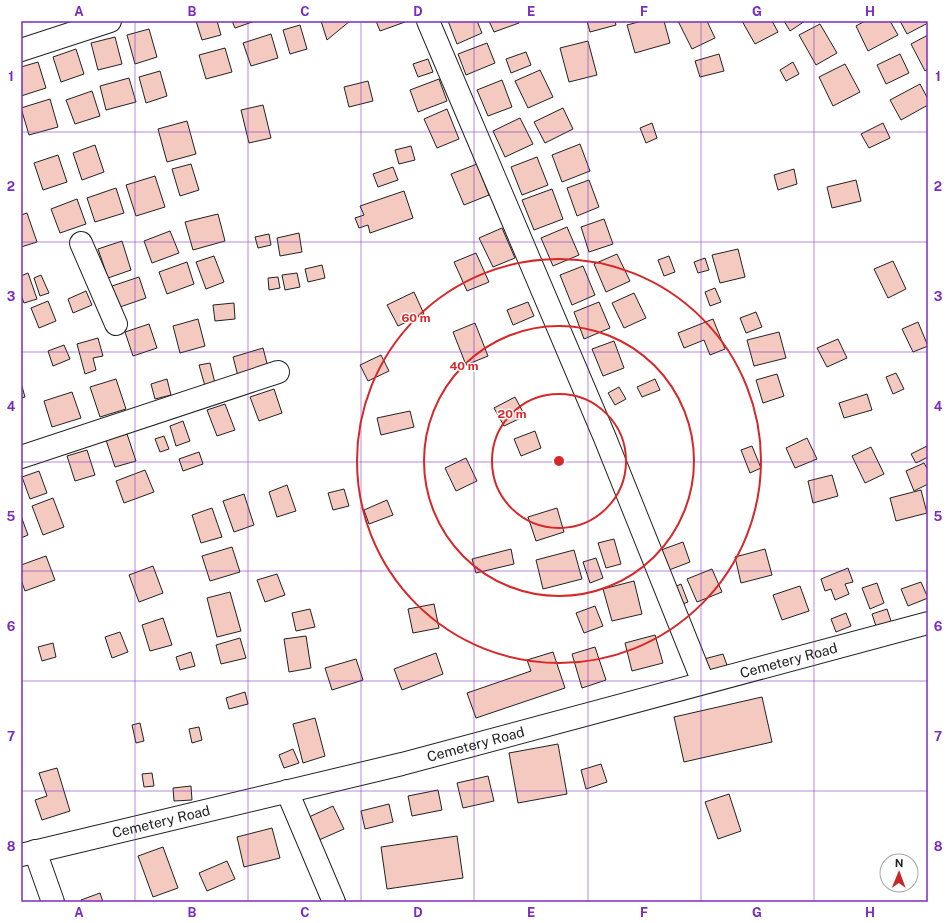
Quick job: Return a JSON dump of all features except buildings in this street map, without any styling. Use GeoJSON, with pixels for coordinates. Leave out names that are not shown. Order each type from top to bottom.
{"type":"FeatureCollection","features":[{"type":"Feature","properties":{"kind":"street"},"geometry":{"type":"LineString","coordinates":[[21,50],[110,21]]}},
{"type":"Feature","properties":{"kind":"street"},"geometry":{"type":"LineString","coordinates":[[428,21],[605,438],[703,682]]}},
{"type":"Feature","properties":{"kind":"street"},"geometry":{"type":"LineString","coordinates":[[81,243],[116,324]]}},
{"type":"Feature","properties":{"kind":"street"},"geometry":{"type":"LineString","coordinates":[[21,457],[278,372]]}},
{"type":"Feature","properties":{"kind":"street","name":"Cemetery Road"},"geometry":{"type":"LineString","coordinates":[[28,853],[402,764],[703,682],[928,623]]}},
{"type":"Feature","properties":{"kind":"street"},"geometry":{"type":"LineString","coordinates":[[287,791],[334,902]]}},
{"type":"Feature","properties":{"kind":"street"},"geometry":{"type":"LineString","coordinates":[[28,853],[53,902]]}}]}
